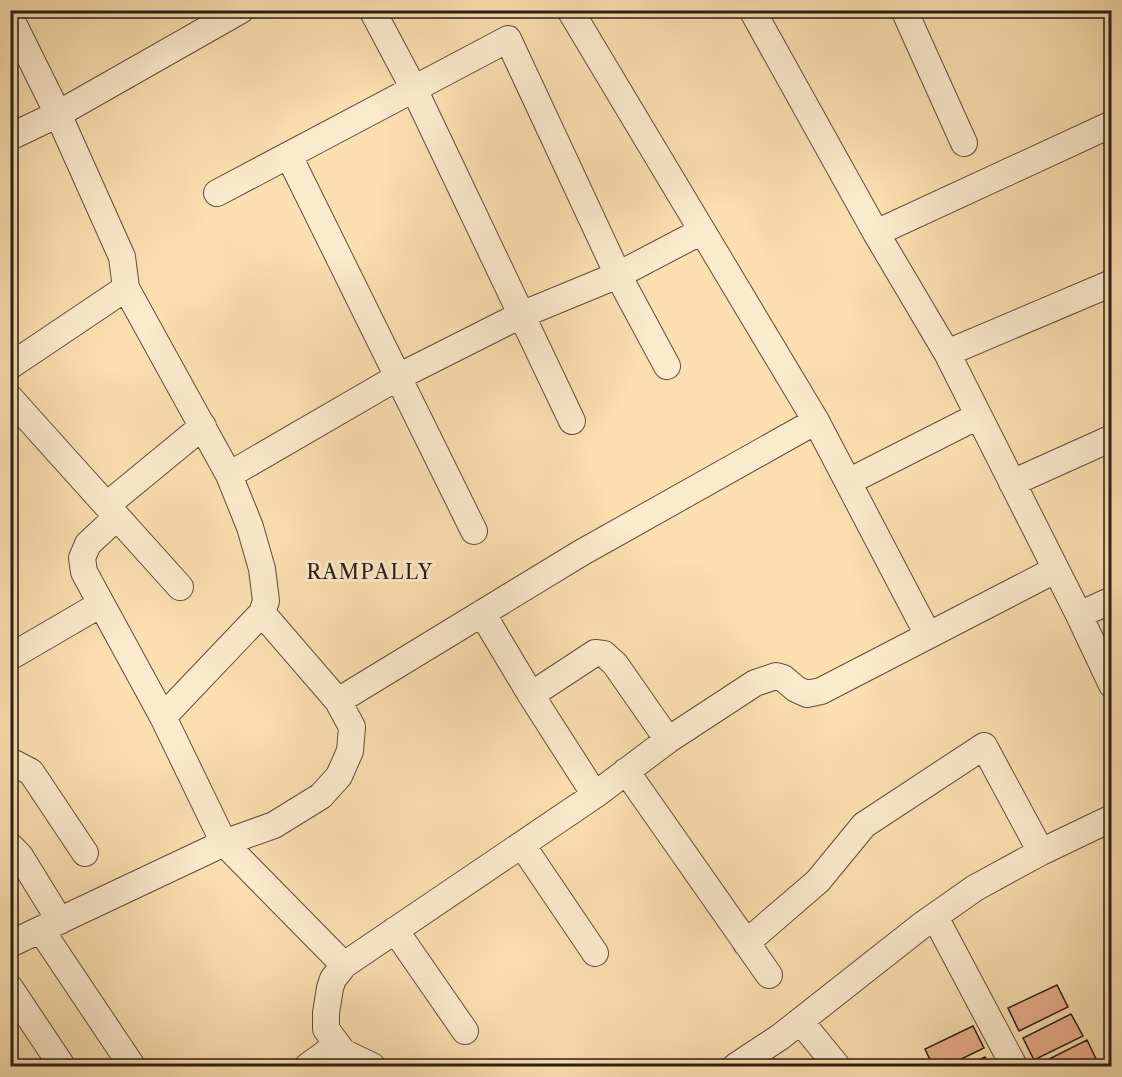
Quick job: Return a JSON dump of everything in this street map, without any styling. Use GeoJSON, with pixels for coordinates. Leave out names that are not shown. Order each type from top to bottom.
{"type":"FeatureCollection","features":[{"type":"Feature","properties":{"kind":"street"},"geometry":{"type":"LineString","coordinates":[[16,10],[10,15],[58,114],[122,257],[126,288],[229,475],[250,527],[262,569],[266,601],[262,613],[163,717]]}},
{"type":"Feature","properties":{"kind":"street"},"geometry":{"type":"LineString","coordinates":[[10,137],[58,114],[241,10]]}},
{"type":"Feature","properties":{"kind":"street"},"geometry":{"type":"LineString","coordinates":[[570,10],[816,422],[927,635]]}},
{"type":"Feature","properties":{"kind":"street"},"geometry":{"type":"LineString","coordinates":[[752,10],[876,233],[947,353],[1112,685]]}},
{"type":"Feature","properties":{"kind":"street"},"geometry":{"type":"LineString","coordinates":[[904,10],[964,143]]}},
{"type":"Feature","properties":{"kind":"street"},"geometry":{"type":"LineString","coordinates":[[374,11],[414,88],[572,421]]}},
{"type":"Feature","properties":{"kind":"street"},"geometry":{"type":"LineString","coordinates":[[217,193],[508,39],[618,274],[667,366]]}},
{"type":"Feature","properties":{"kind":"street"},"geometry":{"type":"LineString","coordinates":[[876,233],[1112,124]]}},
{"type":"Feature","properties":{"kind":"street"},"geometry":{"type":"LineString","coordinates":[[289,156],[474,531]]}},
{"type":"Feature","properties":{"kind":"street"},"geometry":{"type":"LineString","coordinates":[[229,475],[398,377],[521,315],[618,274],[702,231]]}},
{"type":"Feature","properties":{"kind":"street"},"geometry":{"type":"LineString","coordinates":[[947,353],[1112,283]]}},
{"type":"Feature","properties":{"kind":"street"},"geometry":{"type":"LineString","coordinates":[[10,366],[126,288]]}},
{"type":"Feature","properties":{"kind":"street"},"geometry":{"type":"LineString","coordinates":[[10,398],[180,587]]}},
{"type":"Feature","properties":{"kind":"street"},"geometry":{"type":"LineString","coordinates":[[848,482],[978,416]]}},
{"type":"Feature","properties":{"kind":"street"},"geometry":{"type":"LineString","coordinates":[[338,701],[581,553],[816,422]]}},
{"type":"Feature","properties":{"kind":"street"},"geometry":{"type":"LineString","coordinates":[[203,426],[112,511],[88,544],[82,558],[84,572],[163,717],[224,843],[344,965]]}},
{"type":"Feature","properties":{"kind":"street"},"geometry":{"type":"LineString","coordinates":[[1012,483],[1112,438]]}},
{"type":"Feature","properties":{"kind":"street"},"geometry":{"type":"LineString","coordinates":[[372,1066],[343,1052],[326,1029],[326,1013],[333,979],[344,965],[595,795],[668,740],[740,692],[766,678],[776,676],[807,694],[820,691],[1055,570]]}},
{"type":"Feature","properties":{"kind":"street"},"geometry":{"type":"LineString","coordinates":[[1079,615],[1112,600]]}},
{"type":"Feature","properties":{"kind":"street"},"geometry":{"type":"LineString","coordinates":[[10,657],[101,604]]}},
{"type":"Feature","properties":{"kind":"street"},"geometry":{"type":"LineString","coordinates":[[10,944],[224,843],[274,825],[321,796],[339,776],[350,751],[352,727],[338,701],[262,613]]}},
{"type":"Feature","properties":{"kind":"street"},"geometry":{"type":"LineString","coordinates":[[482,613],[595,795]]}},
{"type":"Feature","properties":{"kind":"street"},"geometry":{"type":"LineString","coordinates":[[531,695],[595,652],[604,654],[615,664],[668,740]]}},
{"type":"Feature","properties":{"kind":"street"},"geometry":{"type":"LineString","coordinates":[[746,943],[818,881],[864,825],[984,746],[1041,852]]}},
{"type":"Feature","properties":{"kind":"street"},"geometry":{"type":"LineString","coordinates":[[10,761],[31,772],[85,853]]}},
{"type":"Feature","properties":{"kind":"street"},"geometry":{"type":"LineString","coordinates":[[627,771],[769,975]]}},
{"type":"Feature","properties":{"kind":"street"},"geometry":{"type":"LineString","coordinates":[[736,1066],[801,1022],[934,917],[975,888],[1041,852],[1112,818]]}},
{"type":"Feature","properties":{"kind":"street"},"geometry":{"type":"LineString","coordinates":[[522,845],[595,953]]}},
{"type":"Feature","properties":{"kind":"street"},"geometry":{"type":"LineString","coordinates":[[10,846],[20,856],[51,926],[132,1066]]}},
{"type":"Feature","properties":{"kind":"street"},"geometry":{"type":"LineString","coordinates":[[934,917],[1014,1066]]}},
{"type":"Feature","properties":{"kind":"street"},"geometry":{"type":"LineString","coordinates":[[394,930],[465,1031]]}},
{"type":"Feature","properties":{"kind":"street"},"geometry":{"type":"LineString","coordinates":[[10,988],[62,1066]]}},
{"type":"Feature","properties":{"kind":"street"},"geometry":{"type":"LineString","coordinates":[[801,1022],[837,1066]]}},
{"type":"Feature","properties":{"kind":"street"},"geometry":{"type":"LineString","coordinates":[[308,1066],[337,1045]]}},
{"type":"Feature","properties":{"kind":"building"},"geometry":{"type":"Polygon","coordinates":[[[10,79],[18,93],[10,97],[10,79]]]}},
{"type":"Feature","properties":{"kind":"building"},"geometry":{"type":"Polygon","coordinates":[[[1057,985],[1068,1007],[1019,1031],[1008,1008],[1057,985]]]}},
{"type":"Feature","properties":{"kind":"building"},"geometry":{"type":"Polygon","coordinates":[[[1071,1014],[1083,1036],[1034,1060],[1023,1038],[1071,1014]]]}},
{"type":"Feature","properties":{"kind":"building"},"geometry":{"type":"Polygon","coordinates":[[[973,1026],[984,1048],[947,1066],[933,1066],[925,1049],[973,1026]]]}},
{"type":"Feature","properties":{"kind":"building"},"geometry":{"type":"Polygon","coordinates":[[[1087,1040],[1098,1063],[1090,1066],[1040,1066],[1039,1064],[1087,1040]]]}},
{"type":"Feature","properties":{"kind":"building"},"geometry":{"type":"Polygon","coordinates":[[[985,1057],[990,1066],[966,1066],[985,1057]]]}},
{"type":"Feature","properties":{"kind":"district","name":"RAMPALLY"},"geometry":{"type":"Point","coordinates":[370,572]}}]}
